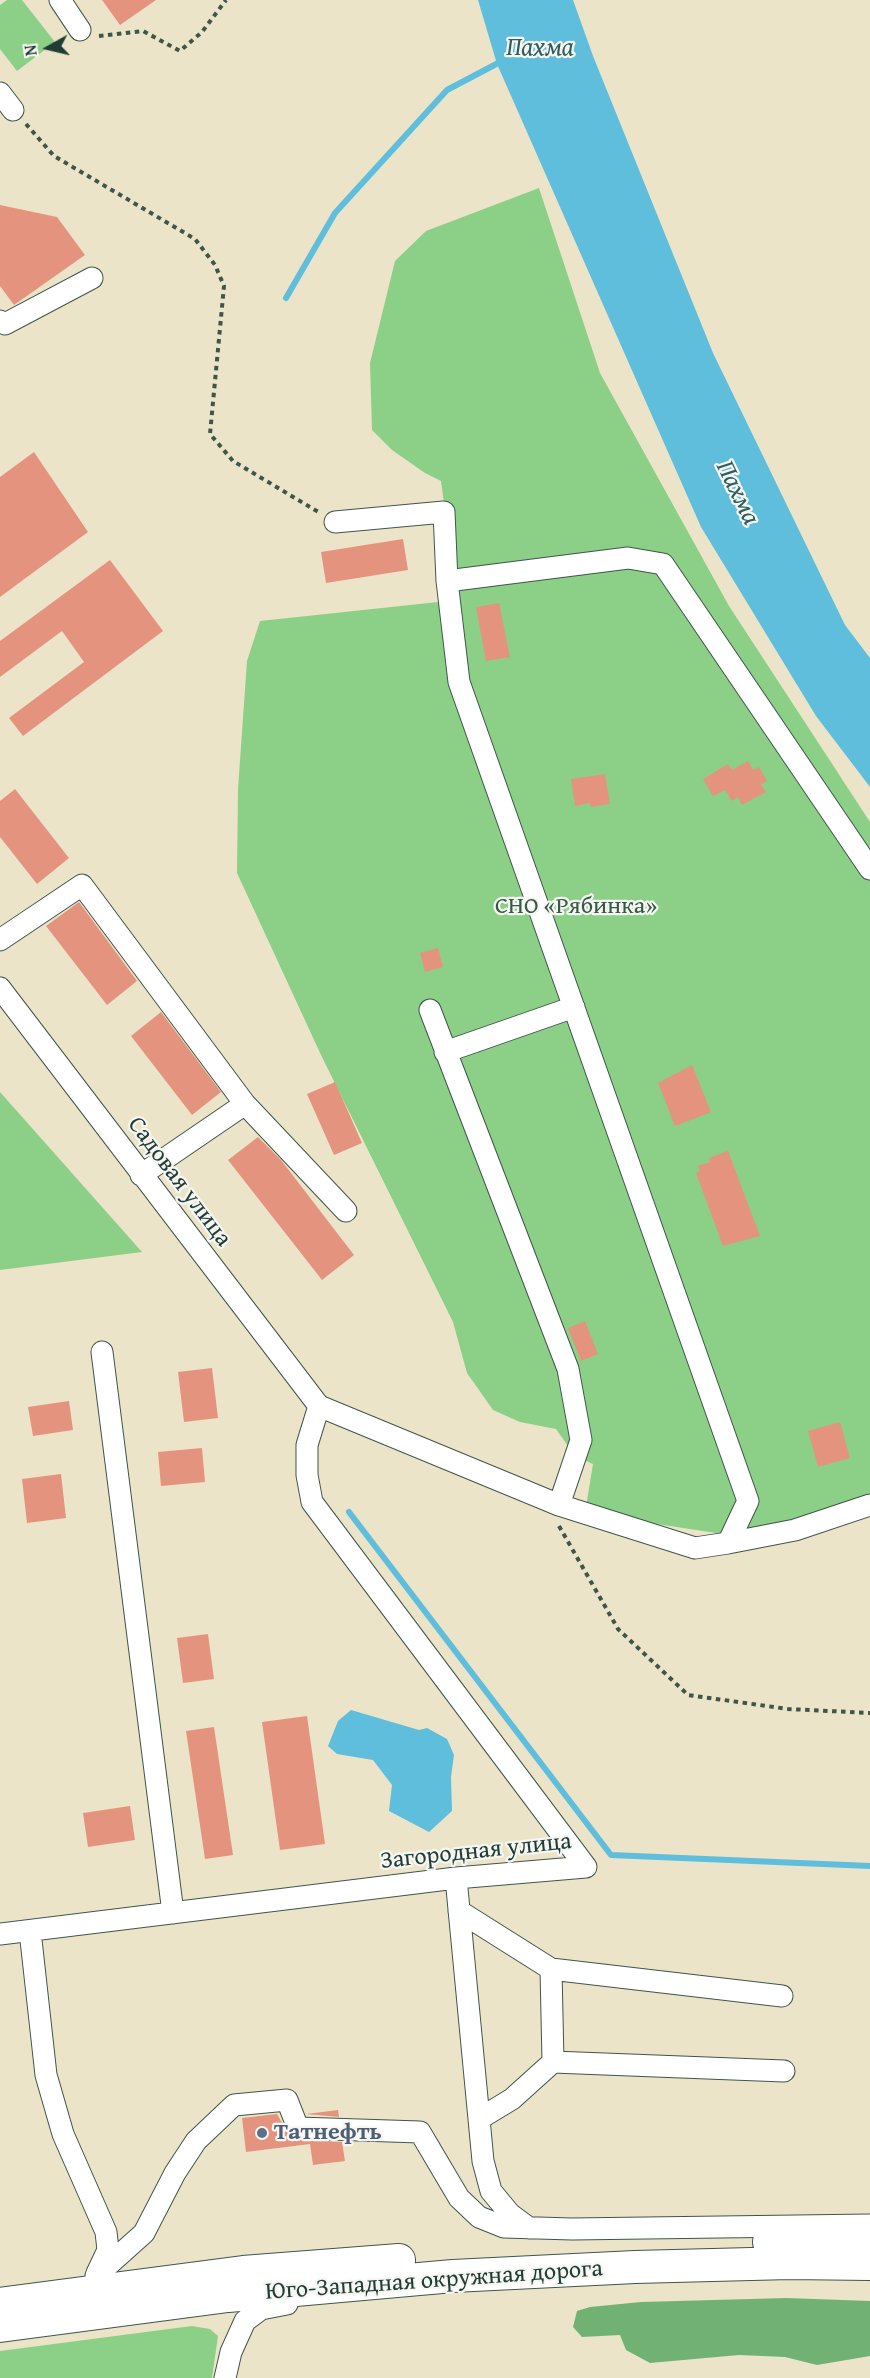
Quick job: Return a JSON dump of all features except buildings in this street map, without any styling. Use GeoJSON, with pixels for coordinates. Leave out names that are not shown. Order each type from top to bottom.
{"type":"FeatureCollection","features":[{"type":"Feature","properties":{"kind":"highway","name":"Юго-Западная окружная дорога"},"geometry":{"type":"LineString","coordinates":[[0,2304],[243,2272],[465,2255],[679,2244],[870,2241]]}},
{"type":"Feature","properties":{"kind":"highway","name":"Юго-Западная окружная дорога"},"geometry":{"type":"LineString","coordinates":[[0,2326],[148,2306],[453,2276],[636,2266],[870,2264]]}},
{"type":"Feature","properties":{"kind":"street"},"geometry":{"type":"LineString","coordinates":[[60,0],[80,30]]}},
{"type":"Feature","properties":{"kind":"street"},"geometry":{"type":"LineString","coordinates":[[0,93],[13,110]]}},
{"type":"Feature","properties":{"kind":"street"},"geometry":{"type":"LineString","coordinates":[[0,321],[5,324],[92,278]]}},
{"type":"Feature","properties":{"kind":"street"},"geometry":{"type":"LineString","coordinates":[[335,522],[444,512],[447,581],[459,682],[748,1501],[728,1543]]}},
{"type":"Feature","properties":{"kind":"street"},"geometry":{"type":"LineString","coordinates":[[447,581],[628,558],[663,564],[870,869]]}},
{"type":"Feature","properties":{"kind":"street"},"geometry":{"type":"LineString","coordinates":[[0,940],[82,885],[245,1104],[346,1211]]}},
{"type":"Feature","properties":{"kind":"street","name":"Садовая улица"},"geometry":{"type":"LineString","coordinates":[[0,988],[319,1406]]}},
{"type":"Feature","properties":{"kind":"street"},"geometry":{"type":"LineString","coordinates":[[445,1052],[574,1007]]}},
{"type":"Feature","properties":{"kind":"street"},"geometry":{"type":"LineString","coordinates":[[430,1010],[568,1369],[581,1440],[551,1502]]}},
{"type":"Feature","properties":{"kind":"street"},"geometry":{"type":"LineString","coordinates":[[141,1175],[245,1104]]}},
{"type":"Feature","properties":{"kind":"street"},"geometry":{"type":"LineString","coordinates":[[102,1352],[173,1913]]}},
{"type":"Feature","properties":{"kind":"street"},"geometry":{"type":"LineString","coordinates":[[319,1406],[551,1502],[695,1548],[795,1530],[870,1505]]}},
{"type":"Feature","properties":{"kind":"street","name":"Загородная улица"},"geometry":{"type":"LineString","coordinates":[[0,1934],[456,1878],[586,1867],[312,1502],[307,1475],[307,1445],[319,1406]]}},
{"type":"Feature","properties":{"kind":"street"},"geometry":{"type":"LineString","coordinates":[[456,1878],[483,2161],[491,2191],[510,2214],[529,2228]]}},
{"type":"Feature","properties":{"kind":"street"},"geometry":{"type":"LineString","coordinates":[[459,1911],[551,1969],[782,1996]]}},
{"type":"Feature","properties":{"kind":"street"},"geometry":{"type":"LineString","coordinates":[[30,1931],[46,2075],[63,2134],[106,2232],[108,2250],[96,2276]]}},
{"type":"Feature","properties":{"kind":"street"},"geometry":{"type":"LineString","coordinates":[[551,1969],[553,2062]]}},
{"type":"Feature","properties":{"kind":"street"},"geometry":{"type":"LineString","coordinates":[[479,2119],[512,2099],[553,2062],[784,2071]]}},
{"type":"Feature","properties":{"kind":"street"},"geometry":{"type":"LineString","coordinates":[[50,2296],[96,2276],[144,2232],[174,2173],[196,2141],[234,2104],[287,2100],[298,2128],[420,2132],[459,2198],[478,2217],[504,2227],[870,2225]]}},
{"type":"Feature","properties":{"kind":"street"},"geometry":{"type":"LineString","coordinates":[[225,2378],[237,2336],[252,2313],[261,2309],[308,2300],[346,2286]]}},
{"type":"Feature","properties":{"kind":"path"},"geometry":{"type":"LineString","coordinates":[[80,30],[99,36],[143,31],[180,51],[202,32],[226,0]]}},
{"type":"Feature","properties":{"kind":"path"},"geometry":{"type":"LineString","coordinates":[[13,110],[54,156],[195,239],[215,265],[224,286],[210,434],[233,461],[335,522]]}},
{"type":"Feature","properties":{"kind":"path"},"geometry":{"type":"LineString","coordinates":[[551,1502],[618,1629],[688,1695],[788,1709],[870,1713]]}},
{"type":"Feature","properties":{"kind":"green space"},"geometry":{"type":"Polygon","coordinates":[[[7,0],[22,0],[55,42],[17,71],[0,49],[0,5],[7,0]]]}},
{"type":"Feature","properties":{"kind":"green space","name":"СНО «Рябинка»"},"geometry":{"type":"Polygon","coordinates":[[[539,188],[600,373],[729,606],[870,822],[870,1515],[729,1535],[585,1513],[593,1464],[575,1456],[556,1429],[520,1422],[493,1410],[467,1373],[453,1322],[321,1055],[237,873],[238,789],[247,661],[260,621],[457,600],[441,481],[392,450],[372,430],[370,363],[395,261],[426,231],[539,188]]]}},
{"type":"Feature","properties":{"kind":"green space"},"geometry":{"type":"Polygon","coordinates":[[[0,1092],[142,1252],[0,1270],[0,1092]]]}},
{"type":"Feature","properties":{"kind":"green space"},"geometry":{"type":"Polygon","coordinates":[[[787,2298],[870,2301],[870,2356],[817,2365],[785,2357],[739,2355],[650,2363],[626,2350],[620,2335],[582,2337],[573,2327],[577,2311],[590,2307],[641,2302],[787,2298]]]}},
{"type":"Feature","properties":{"kind":"green space"},"geometry":{"type":"Polygon","coordinates":[[[192,2326],[210,2329],[218,2336],[212,2378],[0,2378],[0,2351],[192,2326]]]}},
{"type":"Feature","properties":{"kind":"water","name":"Пахма"},"geometry":{"type":"Polygon","coordinates":[[[478,0],[573,0],[593,56],[713,353],[845,625],[870,658],[870,787],[816,716],[701,527],[497,64],[478,0]]]}},
{"type":"Feature","properties":{"kind":"water"},"geometry":{"type":"Polygon","coordinates":[[[351,1710],[419,1730],[427,1728],[447,1739],[454,1755],[451,1777],[452,1811],[429,1832],[389,1811],[392,1785],[373,1760],[337,1754],[328,1746],[338,1721],[351,1710]]]}},
{"type":"Feature","properties":{"kind":"waterway"},"geometry":{"type":"LineString","coordinates":[[286,298],[335,213],[447,90],[502,61]]}},
{"type":"Feature","properties":{"kind":"waterway"},"geometry":{"type":"LineString","coordinates":[[349,1512],[611,1855],[870,1866]]}},
{"type":"Feature","properties":{"kind":"place","name":"Татнефть"},"geometry":{"type":"Point","coordinates":[262,2133]}}]}
